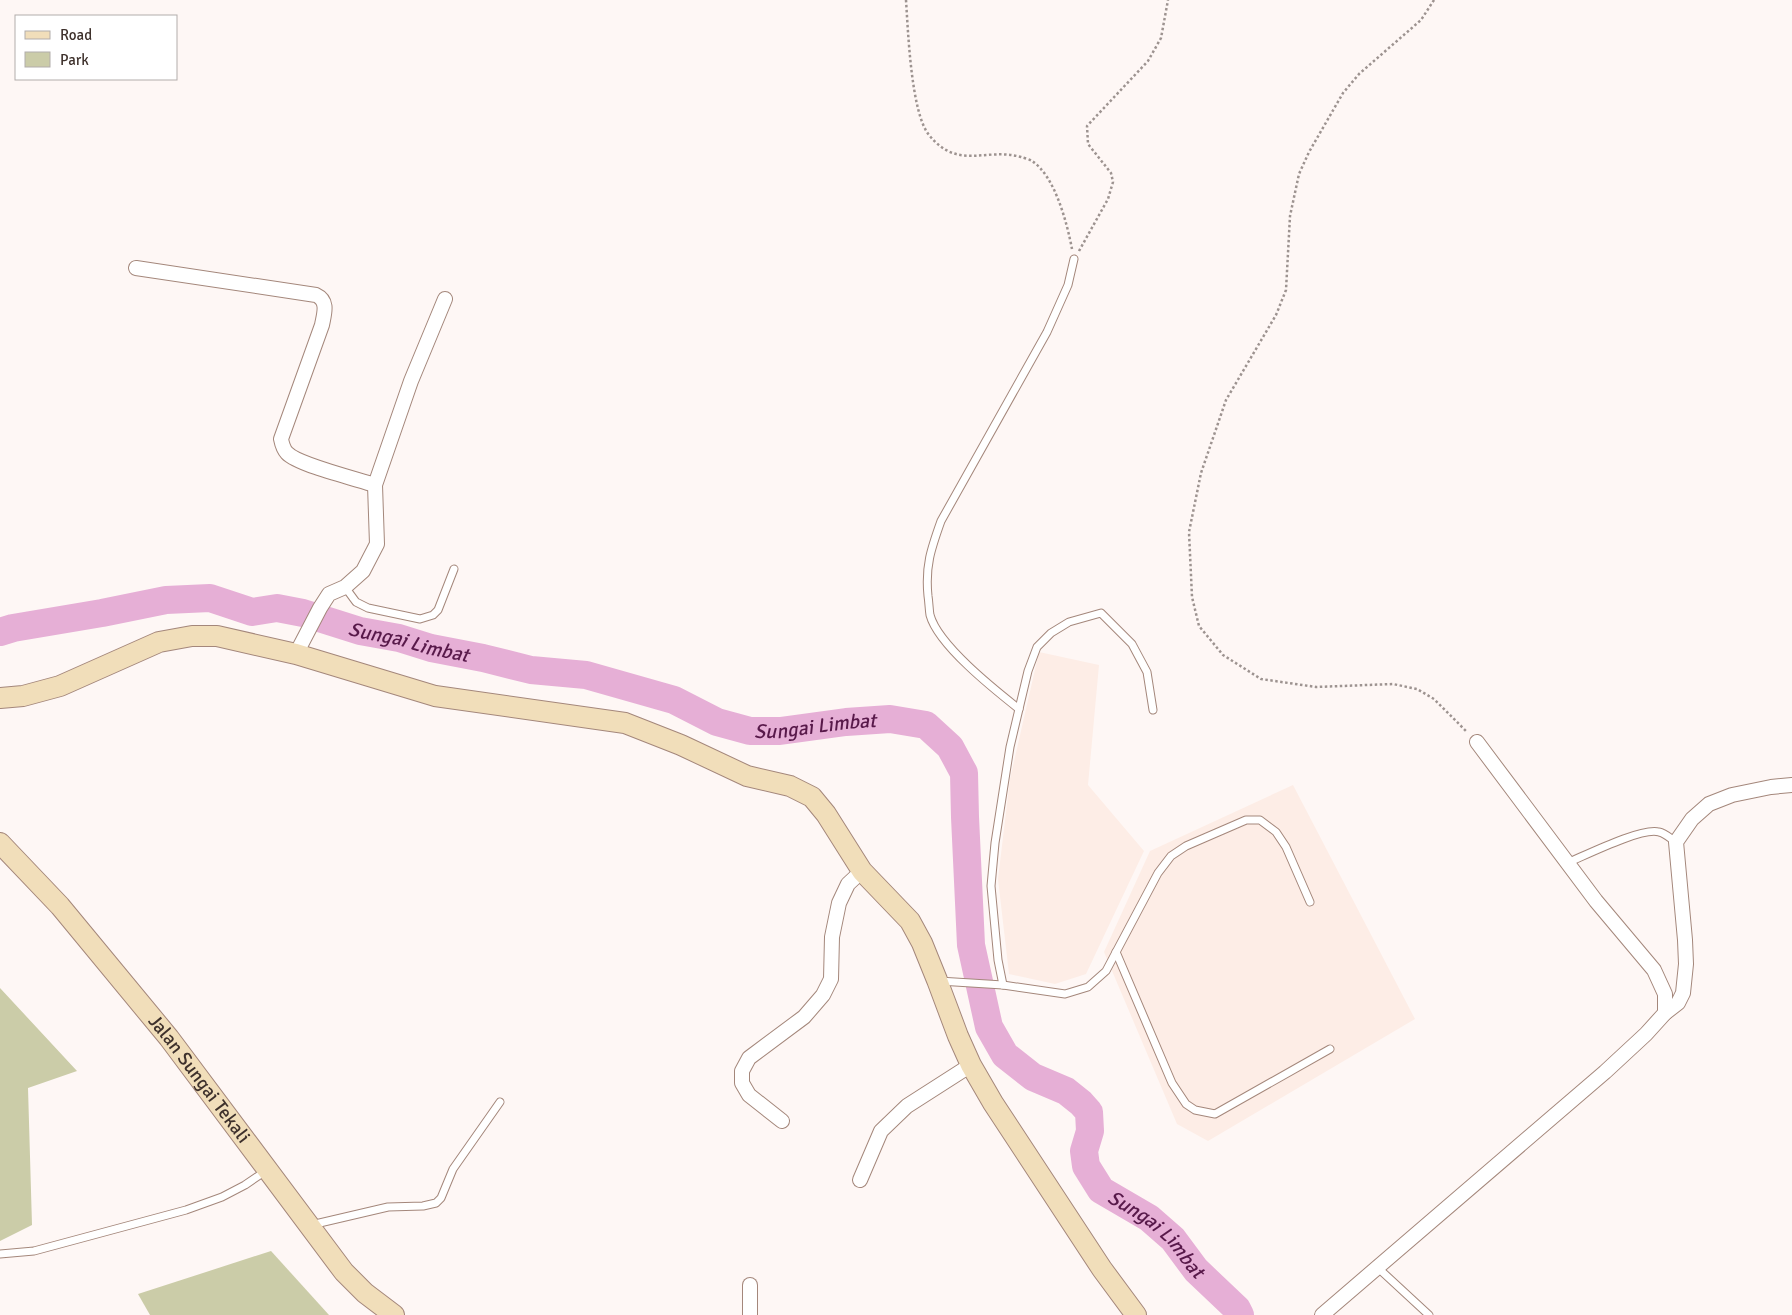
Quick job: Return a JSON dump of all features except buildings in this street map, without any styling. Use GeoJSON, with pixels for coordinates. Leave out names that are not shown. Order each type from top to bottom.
{"type":"FeatureCollection","features":[{"type":"Feature","properties":{"kind":"street"},"geometry":{"type":"LineString","coordinates":[[136,268],[320,297],[326,308],[322,325],[281,439],[283,447],[287,454],[299,461],[375,485]]}},
{"type":"Feature","properties":{"kind":"street"},"geometry":{"type":"LineString","coordinates":[[296,654],[329,594],[345,587],[364,571],[377,544],[375,485],[411,381],[445,299]]}},
{"type":"Feature","properties":{"kind":"street"},"geometry":{"type":"LineString","coordinates":[[0,698],[23,696],[60,686],[159,642],[192,636],[218,636],[296,654],[435,696],[625,723],[680,745],[748,776],[790,786],[812,796],[826,814],[862,872],[910,921],[922,943],[947,1010],[971,1065],[1032,1165],[1102,1269],[1136,1315]]}},
{"type":"Feature","properties":{"kind":"street"},"geometry":{"type":"LineString","coordinates":[[1477,742],[1596,901],[1654,970],[1664,994],[1665,1014]]}},
{"type":"Feature","properties":{"kind":"street"},"geometry":{"type":"LineString","coordinates":[[1322,1315],[1605,1072],[1678,1003],[1683,993],[1686,964],[1676,842],[1692,819],[1709,804],[1732,795],[1771,787],[1792,786]]}},
{"type":"Feature","properties":{"kind":"street","name":"Jalan Sungai Tekali"},"geometry":{"type":"LineString","coordinates":[[0,843],[60,906],[169,1038],[344,1272],[365,1294],[394,1315]]}},
{"type":"Feature","properties":{"kind":"street"},"geometry":{"type":"LineString","coordinates":[[782,1121],[749,1095],[742,1083],[742,1071],[749,1058],[804,1017],[824,995],[831,979],[832,937],[839,903],[848,884],[862,872]]}},
{"type":"Feature","properties":{"kind":"street"},"geometry":{"type":"LineString","coordinates":[[860,1180],[882,1131],[907,1106],[971,1065]]}},
{"type":"Feature","properties":{"kind":"street"},"geometry":{"type":"LineString","coordinates":[[750,1285],[750,1315]]}},
{"type":"Feature","properties":{"kind":"lane"},"geometry":{"type":"LineString","coordinates":[[1019,710],[992,688],[941,637],[930,616],[926,578],[930,551],[941,521],[1047,332],[1068,285],[1074,259]]}},
{"type":"Feature","properties":{"kind":"lane"},"geometry":{"type":"LineString","coordinates":[[345,587],[356,602],[368,608],[420,619],[428,618],[438,610],[454,569]]}},
{"type":"Feature","properties":{"kind":"lane"},"geometry":{"type":"LineString","coordinates":[[1003,985],[998,960],[991,886],[994,843],[1010,747],[1028,671],[1038,647],[1051,633],[1069,622],[1101,613],[1132,644],[1147,672],[1152,710]]}},
{"type":"Feature","properties":{"kind":"lane"},"geometry":{"type":"LineString","coordinates":[[937,980],[1003,985],[1065,994],[1088,987],[1106,971],[1158,872],[1171,856],[1186,846],[1246,820],[1260,820],[1276,832],[1286,847],[1310,902]]}},
{"type":"Feature","properties":{"kind":"lane"},"geometry":{"type":"LineString","coordinates":[[1567,863],[1625,838],[1648,831],[1660,832],[1676,842]]}},
{"type":"Feature","properties":{"kind":"lane"},"geometry":{"type":"LineString","coordinates":[[1116,952],[1172,1083],[1186,1104],[1195,1110],[1215,1114],[1330,1049]]}},
{"type":"Feature","properties":{"kind":"lane"},"geometry":{"type":"LineString","coordinates":[[308,1226],[388,1206],[423,1206],[436,1203],[441,1198],[453,1169],[500,1102]]}},
{"type":"Feature","properties":{"kind":"lane"},"geometry":{"type":"LineString","coordinates":[[0,1254],[34,1251],[186,1210],[222,1197],[245,1185],[267,1170]]}},
{"type":"Feature","properties":{"kind":"lane"},"geometry":{"type":"LineString","coordinates":[[1377,1267],[1429,1315]]}},
{"type":"Feature","properties":{"kind":"path"},"geometry":{"type":"LineString","coordinates":[[906,0],[910,54],[918,112],[928,134],[949,152],[969,156],[1014,155],[1032,160],[1051,181],[1068,226],[1074,259]]}},
{"type":"Feature","properties":{"kind":"path"},"geometry":{"type":"LineString","coordinates":[[1074,259],[1108,199],[1113,182],[1112,172],[1088,144],[1087,126],[1148,61],[1161,38],[1168,0]]}},
{"type":"Feature","properties":{"kind":"path"},"geometry":{"type":"LineString","coordinates":[[1434,0],[1421,20],[1359,74],[1343,93],[1309,152],[1299,174],[1290,216],[1286,290],[1276,315],[1226,400],[1201,472],[1189,532],[1192,598],[1199,626],[1223,655],[1261,679],[1316,687],[1392,684],[1416,689],[1434,699],[1477,742]]}},
{"type":"Feature","properties":{"kind":"shaded area"},"geometry":{"type":"Polygon","coordinates":[[[1039,652],[1099,665],[1088,785],[1144,851],[1086,974],[1055,984],[1009,974],[998,879],[1010,779],[1039,652]]]}},
{"type":"Feature","properties":{"kind":"shaded area"},"geometry":{"type":"Polygon","coordinates":[[[1293,785],[1415,1019],[1208,1141],[1177,1124],[1104,952],[1150,851],[1293,785]]]}},
{"type":"Feature","properties":{"kind":"green space"},"geometry":{"type":"Polygon","coordinates":[[[0,988],[77,1071],[28,1088],[32,1225],[0,1241],[0,988]]]}},
{"type":"Feature","properties":{"kind":"green space"},"geometry":{"type":"Polygon","coordinates":[[[271,1251],[329,1315],[150,1315],[138,1294],[271,1251]]]}},
{"type":"Feature","properties":{"kind":"waterway","name":"Sungai Limbat"},"geometry":{"type":"LineString","coordinates":[[0,632],[166,600],[210,598],[252,612],[277,608],[303,613],[360,631],[399,638],[431,648],[531,670],[586,675],[674,700],[717,722],[750,731],[780,731],[846,722],[890,719],[926,725],[950,747],[964,773],[971,945],[989,1027],[1005,1055],[1033,1077],[1066,1091],[1089,1112],[1090,1131],[1084,1151],[1086,1166],[1101,1190],[1149,1218],[1173,1239],[1196,1270],[1237,1309],[1240,1315]]}}]}
